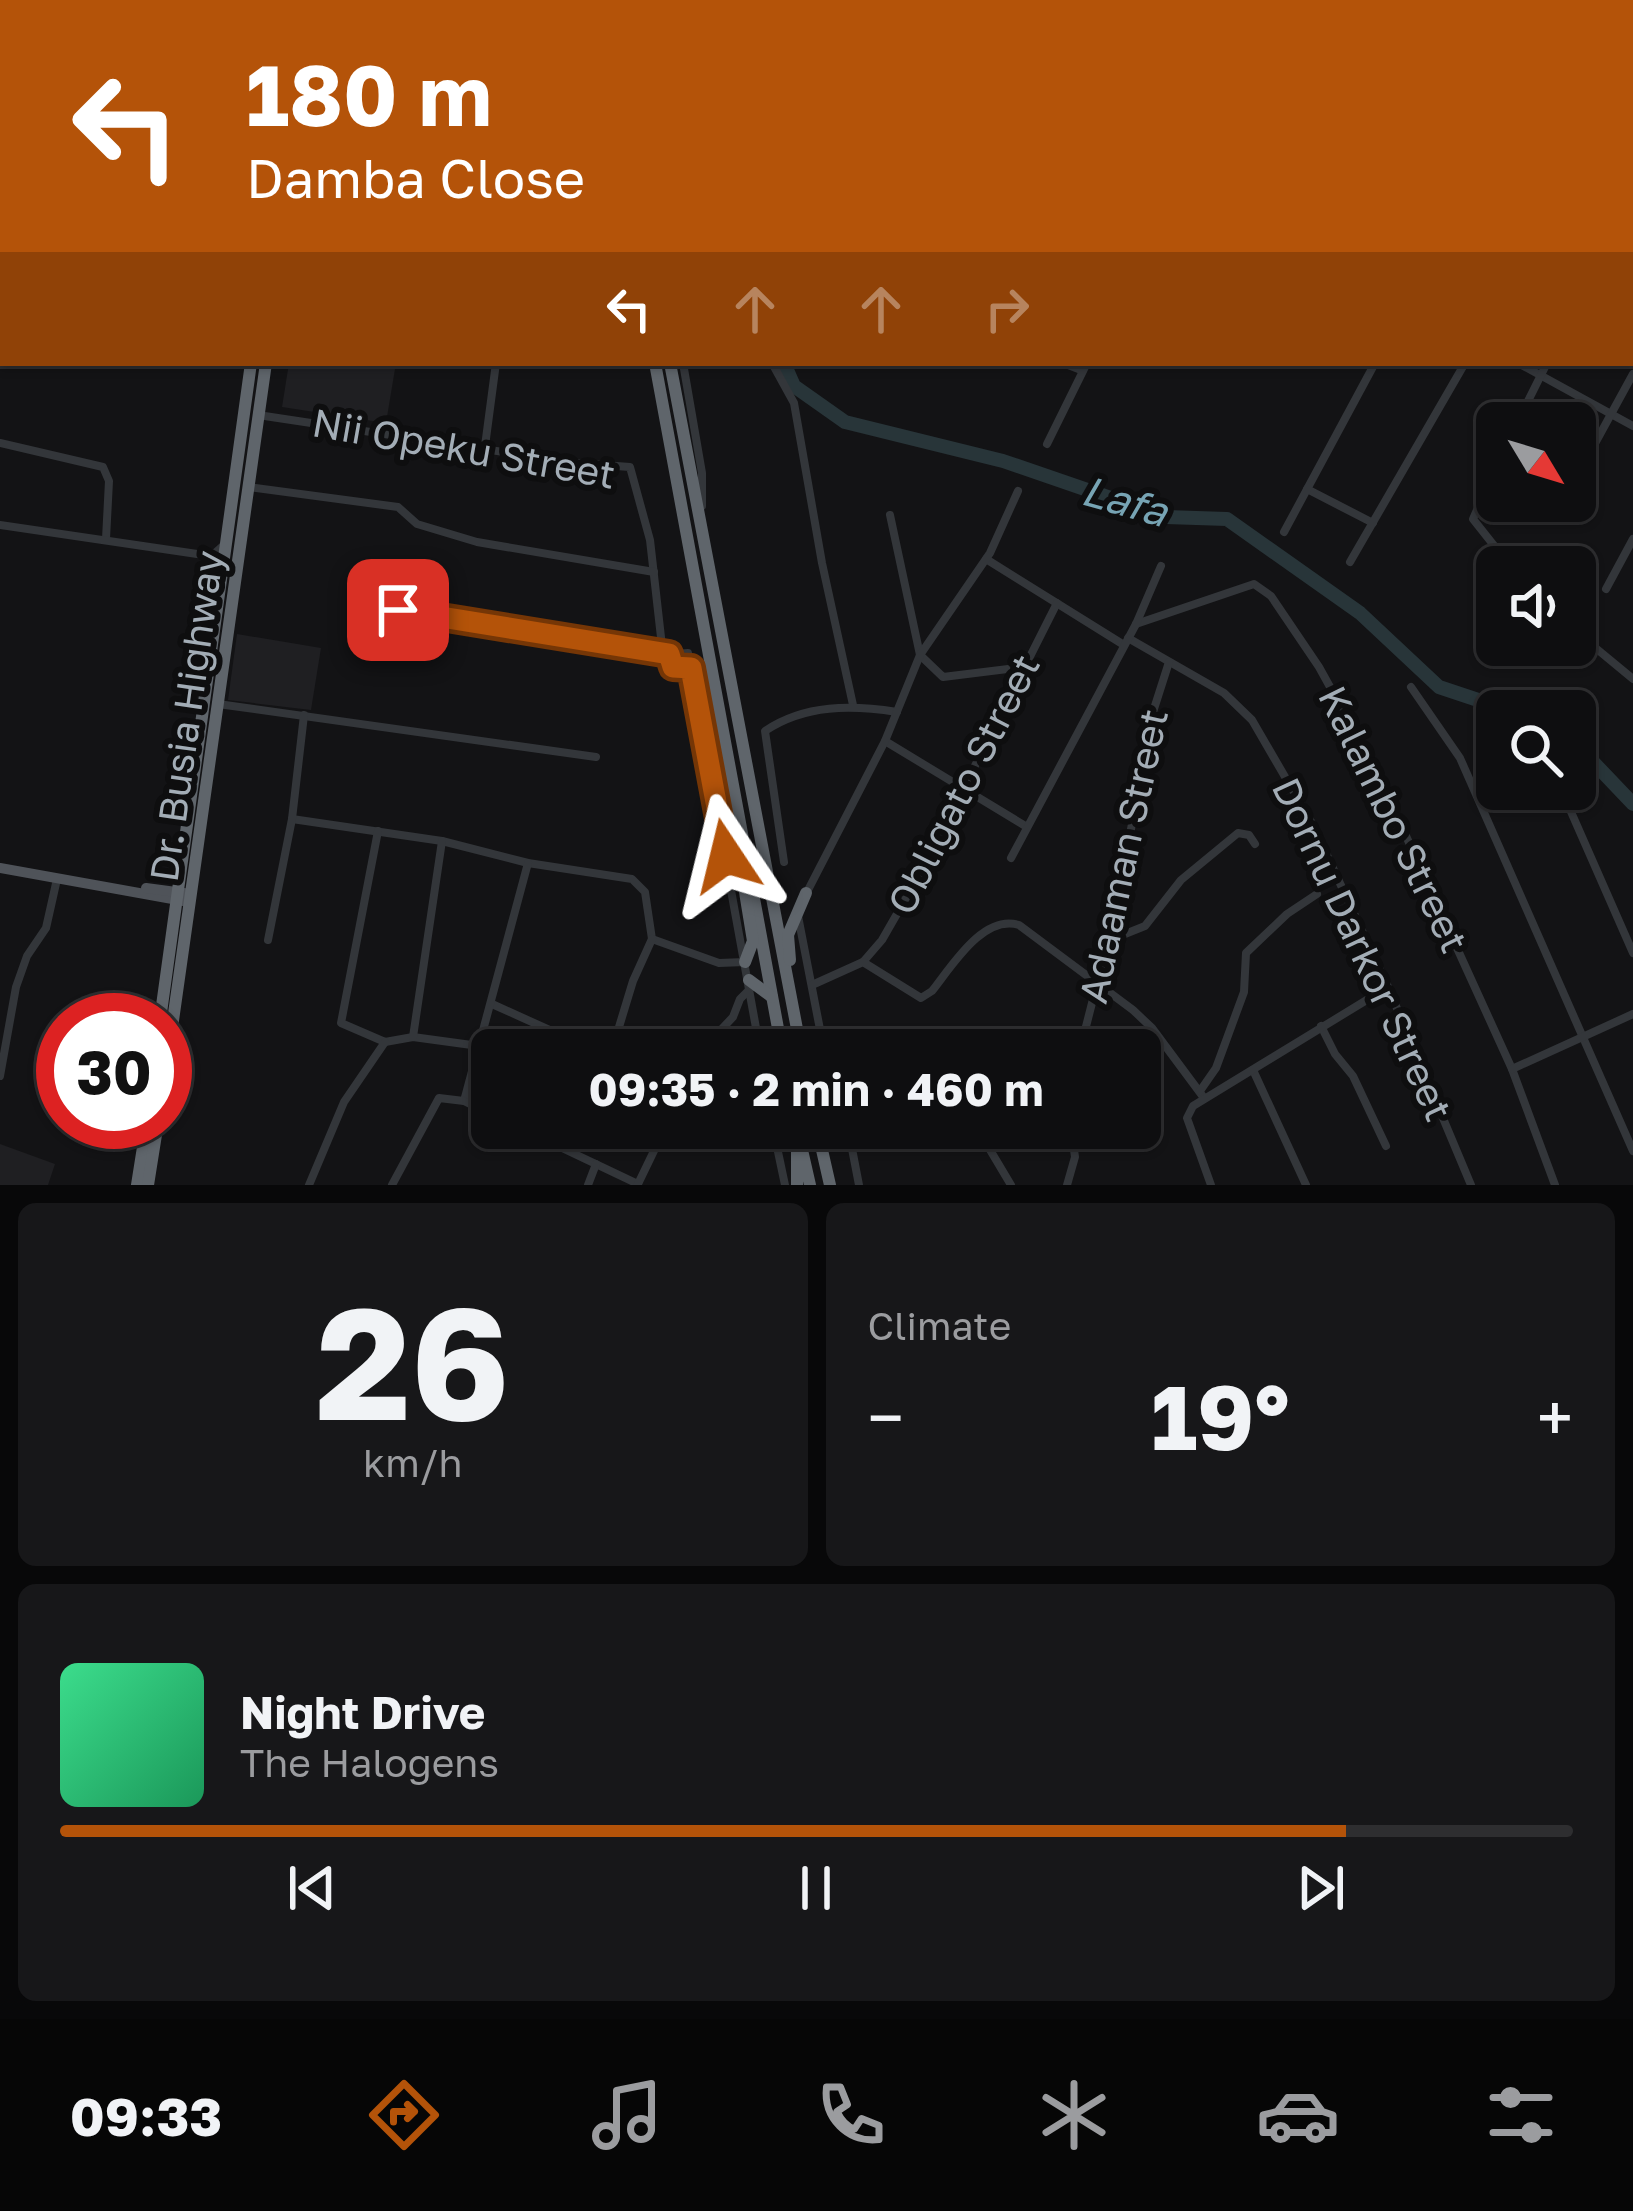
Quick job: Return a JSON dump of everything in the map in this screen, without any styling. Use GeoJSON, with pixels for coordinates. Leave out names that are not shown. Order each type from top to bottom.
{"type":"FeatureCollection","features":[{"type":"Feature","properties":{"kind":"highway","name":"Dr. Busia Highway"},"geometry":{"type":"LineString","coordinates":[[174,993],[225,544],[251,366]]}},
{"type":"Feature","properties":{"kind":"highway","name":"Dr. Busia Highway"},"geometry":{"type":"LineString","coordinates":[[165,993],[218,704],[266,366]]}},
{"type":"Feature","properties":{"kind":"highway"},"geometry":{"type":"LineString","coordinates":[[656,366],[778,1029]]}},
{"type":"Feature","properties":{"kind":"highway"},"geometry":{"type":"LineString","coordinates":[[671,366],[799,1029]]}},
{"type":"Feature","properties":{"kind":"highway"},"geometry":{"type":"LineString","coordinates":[[745,962],[753,941],[744,889],[747,867]]}},
{"type":"Feature","properties":{"kind":"highway"},"geometry":{"type":"LineString","coordinates":[[771,893],[785,898],[806,893]]}},
{"type":"Feature","properties":{"kind":"highway"},"geometry":{"type":"LineString","coordinates":[[800,1029],[788,935],[806,893]]}},
{"type":"Feature","properties":{"kind":"highway"},"geometry":{"type":"LineString","coordinates":[[750,984],[772,997]]}},
{"type":"Feature","properties":{"kind":"highway"},"geometry":{"type":"LineString","coordinates":[[137,1185],[143,1149]]}},
{"type":"Feature","properties":{"kind":"highway"},"geometry":{"type":"LineString","coordinates":[[148,1185],[154,1149]]}},
{"type":"Feature","properties":{"kind":"highway"},"geometry":{"type":"LineString","coordinates":[[797,1149],[797,1185]]}},
{"type":"Feature","properties":{"kind":"highway"},"geometry":{"type":"LineString","coordinates":[[802,1149],[810,1185]]}},
{"type":"Feature","properties":{"kind":"highway"},"geometry":{"type":"LineString","coordinates":[[822,1149],[830,1185]]}},
{"type":"Feature","properties":{"kind":"main road"},"geometry":{"type":"LineString","coordinates":[[0,868],[184,897]]}},
{"type":"Feature","properties":{"kind":"street"},"geometry":{"type":"LineString","coordinates":[[485,446],[496,366]]}},
{"type":"Feature","properties":{"kind":"street"},"geometry":{"type":"LineString","coordinates":[[683,366],[702,473],[701,514]]}},
{"type":"Feature","properties":{"kind":"street"},"geometry":{"type":"LineString","coordinates":[[774,366],[794,403],[853,705]]}},
{"type":"Feature","properties":{"kind":"street"},"geometry":{"type":"LineString","coordinates":[[1047,443],[1084,366]]}},
{"type":"Feature","properties":{"kind":"street"},"geometry":{"type":"LineString","coordinates":[[1284,532],[1373,366]]}},
{"type":"Feature","properties":{"kind":"street"},"geometry":{"type":"LineString","coordinates":[[1350,562],[1463,366]]}},
{"type":"Feature","properties":{"kind":"street"},"geometry":{"type":"LineString","coordinates":[[1523,366],[1633,426]]}},
{"type":"Feature","properties":{"kind":"street"},"geometry":{"type":"LineString","coordinates":[[1528,402],[1546,366]]}},
{"type":"Feature","properties":{"kind":"street"},"geometry":{"type":"LineString","coordinates":[[1596,442],[1633,374]]}},
{"type":"Feature","properties":{"kind":"street","name":"Nii Opeku Street"},"geometry":{"type":"LineString","coordinates":[[258,415],[630,467],[645,518],[666,654]]}},
{"type":"Feature","properties":{"kind":"street"},"geometry":{"type":"LineString","coordinates":[[0,443],[103,467],[110,482],[106,539]]}},
{"type":"Feature","properties":{"kind":"street"},"geometry":{"type":"LineString","coordinates":[[249,487],[398,507],[417,524],[477,542],[654,572]]}},
{"type":"Feature","properties":{"kind":"street"},"geometry":{"type":"LineString","coordinates":[[1307,489],[1372,523]]}},
{"type":"Feature","properties":{"kind":"street"},"geometry":{"type":"LineString","coordinates":[[806,893],[885,741],[920,655],[986,559],[1018,491]]}},
{"type":"Feature","properties":{"kind":"street"},"geometry":{"type":"LineString","coordinates":[[1476,512],[1473,519],[1494,546]]}},
{"type":"Feature","properties":{"kind":"street"},"geometry":{"type":"LineString","coordinates":[[890,515],[920,655],[943,677],[1024,667]]}},
{"type":"Feature","properties":{"kind":"street"},"geometry":{"type":"LineString","coordinates":[[0,525],[204,555],[225,544]]}},
{"type":"Feature","properties":{"kind":"street"},"geometry":{"type":"LineString","coordinates":[[1606,589],[1633,539]]}},
{"type":"Feature","properties":{"kind":"street","name":"Dornu Darkor Street"},"geometry":{"type":"LineString","coordinates":[[986,559],[1234,700],[1252,720],[1313,824],[1471,1185]]}},
{"type":"Feature","properties":{"kind":"street"},"geometry":{"type":"LineString","coordinates":[[1012,858],[1136,624],[1161,566]]}},
{"type":"Feature","properties":{"kind":"street","name":"Kalambo Street"},"geometry":{"type":"LineString","coordinates":[[1136,624],[1254,584],[1271,596],[1319,667],[1376,770],[1512,1070],[1555,1185]]}},
{"type":"Feature","properties":{"kind":"street","name":"Obligato Street"},"geometry":{"type":"LineString","coordinates":[[863,962],[882,940],[925,865],[1057,603]]}},
{"type":"Feature","properties":{"kind":"street"},"geometry":{"type":"LineString","coordinates":[[398,610],[666,654],[688,653],[757,1029]]}},
{"type":"Feature","properties":{"kind":"street"},"geometry":{"type":"LineString","coordinates":[[1596,648],[1633,679]]}},
{"type":"Feature","properties":{"kind":"street"},"geometry":{"type":"LineString","coordinates":[[666,654],[673,667],[691,668]]}},
{"type":"Feature","properties":{"kind":"street","name":"Adaaman Street"},"geometry":{"type":"LineString","coordinates":[[1085,1029],[1109,941],[1153,712],[1169,662]]}},
{"type":"Feature","properties":{"kind":"street"},"geometry":{"type":"LineString","coordinates":[[1411,687],[1460,758],[1633,1150]]}},
{"type":"Feature","properties":{"kind":"street"},"geometry":{"type":"LineString","coordinates":[[218,704],[596,757]]}},
{"type":"Feature","properties":{"kind":"street"},"geometry":{"type":"LineString","coordinates":[[784,862],[765,731],[802,714],[853,705],[897,712]]}},
{"type":"Feature","properties":{"kind":"street"},"geometry":{"type":"LineString","coordinates":[[268,940],[292,819],[304,715]]}},
{"type":"Feature","properties":{"kind":"street"},"geometry":{"type":"LineString","coordinates":[[885,741],[1027,826]]}},
{"type":"Feature","properties":{"kind":"street"},"geometry":{"type":"LineString","coordinates":[[1570,810],[1633,953]]}},
{"type":"Feature","properties":{"kind":"street"},"geometry":{"type":"LineString","coordinates":[[292,819],[442,841],[641,884],[652,939],[618,1029]]}},
{"type":"Feature","properties":{"kind":"street"},"geometry":{"type":"LineString","coordinates":[[378,831],[340,1019],[344,1027],[385,1042],[413,1037],[471,1045]]}},
{"type":"Feature","properties":{"kind":"street"},"geometry":{"type":"LineString","coordinates":[[1109,941],[1145,926],[1180,880],[1238,833],[1249,835],[1255,844]]}},
{"type":"Feature","properties":{"kind":"street"},"geometry":{"type":"LineString","coordinates":[[413,1037],[442,841]]}},
{"type":"Feature","properties":{"kind":"street"},"geometry":{"type":"LineString","coordinates":[[484,1029],[528,863]]}},
{"type":"Feature","properties":{"kind":"street"},"geometry":{"type":"LineString","coordinates":[[0,1076],[16,987],[27,956],[46,928],[57,879]]}},
{"type":"Feature","properties":{"kind":"street"},"geometry":{"type":"LineString","coordinates":[[1211,1185],[1187,1118],[1216,1068],[1244,992],[1246,953],[1287,914],[1317,894]]}},
{"type":"Feature","properties":{"kind":"street"},"geometry":{"type":"LineString","coordinates":[[797,910],[820,1029]]}},
{"type":"Feature","properties":{"kind":"street"},"geometry":{"type":"LineString","coordinates":[[812,985],[863,962],[921,998],[989,928],[1006,921],[1097,981],[1152,1028],[1202,1095]]}},
{"type":"Feature","properties":{"kind":"street"},"geometry":{"type":"LineString","coordinates":[[652,939],[719,964],[745,962]]}},
{"type":"Feature","properties":{"kind":"street"},"geometry":{"type":"LineString","coordinates":[[722,1029],[750,984]]}},
{"type":"Feature","properties":{"kind":"street"},"geometry":{"type":"LineString","coordinates":[[1202,1095],[1388,987]]}},
{"type":"Feature","properties":{"kind":"street"},"geometry":{"type":"LineString","coordinates":[[492,1004],[547,1029]]}},
{"type":"Feature","properties":{"kind":"street"},"geometry":{"type":"LineString","coordinates":[[1512,1070],[1633,1013]]}},
{"type":"Feature","properties":{"kind":"street"},"geometry":{"type":"LineString","coordinates":[[1321,1026],[1353,1076],[1386,1146]]}},
{"type":"Feature","properties":{"kind":"street"},"geometry":{"type":"LineString","coordinates":[[308,1185],[344,1102],[385,1042]]}},
{"type":"Feature","properties":{"kind":"street"},"geometry":{"type":"LineString","coordinates":[[1252,1070],[1306,1185]]}},
{"type":"Feature","properties":{"kind":"street"},"geometry":{"type":"LineString","coordinates":[[464,1101],[471,1075]]}},
{"type":"Feature","properties":{"kind":"street"},"geometry":{"type":"LineString","coordinates":[[392,1185],[434,1102],[447,1096],[471,1104]]}},
{"type":"Feature","properties":{"kind":"street"},"geometry":{"type":"LineString","coordinates":[[564,1149],[638,1185],[655,1149]]}},
{"type":"Feature","properties":{"kind":"street"},"geometry":{"type":"LineString","coordinates":[[777,1149],[785,1185]]}},
{"type":"Feature","properties":{"kind":"street"},"geometry":{"type":"LineString","coordinates":[[852,1149],[859,1185]]}},
{"type":"Feature","properties":{"kind":"street"},"geometry":{"type":"LineString","coordinates":[[990,1149],[1011,1185]]}},
{"type":"Feature","properties":{"kind":"street"},"geometry":{"type":"LineString","coordinates":[[1067,1185],[1074,1149]]}},
{"type":"Feature","properties":{"kind":"street"},"geometry":{"type":"LineString","coordinates":[[588,1185],[596,1164]]}},
{"type":"Feature","properties":{"kind":"shaded area"},"geometry":{"type":"Polygon","coordinates":[[[289,366],[396,366],[386,423],[282,407],[289,366]]]}},
{"type":"Feature","properties":{"kind":"shaded area"},"geometry":{"type":"Polygon","coordinates":[[[237,634],[321,648],[311,710],[228,700],[237,634]]]}},
{"type":"Feature","properties":{"kind":"shaded area"},"geometry":{"type":"Polygon","coordinates":[[[0,1144],[55,1164],[48,1185],[0,1185],[0,1144]]]}},
{"type":"Feature","properties":{"kind":"waterway","name":"Lafa"},"geometry":{"type":"LineString","coordinates":[[785,366],[794,386],[845,422],[1003,461],[1166,517],[1227,519],[1360,613],[1439,687],[1476,699]]}},
{"type":"Feature","properties":{"kind":"waterway","name":"Lafa"},"geometry":{"type":"LineString","coordinates":[[1596,765],[1633,804]]}},
{"type":"Feature","properties":{"kind":"route"},"geometry":{"type":"LineString","coordinates":[[398,610],[669,654],[673,667],[691,668],[726,856]]}}]}
